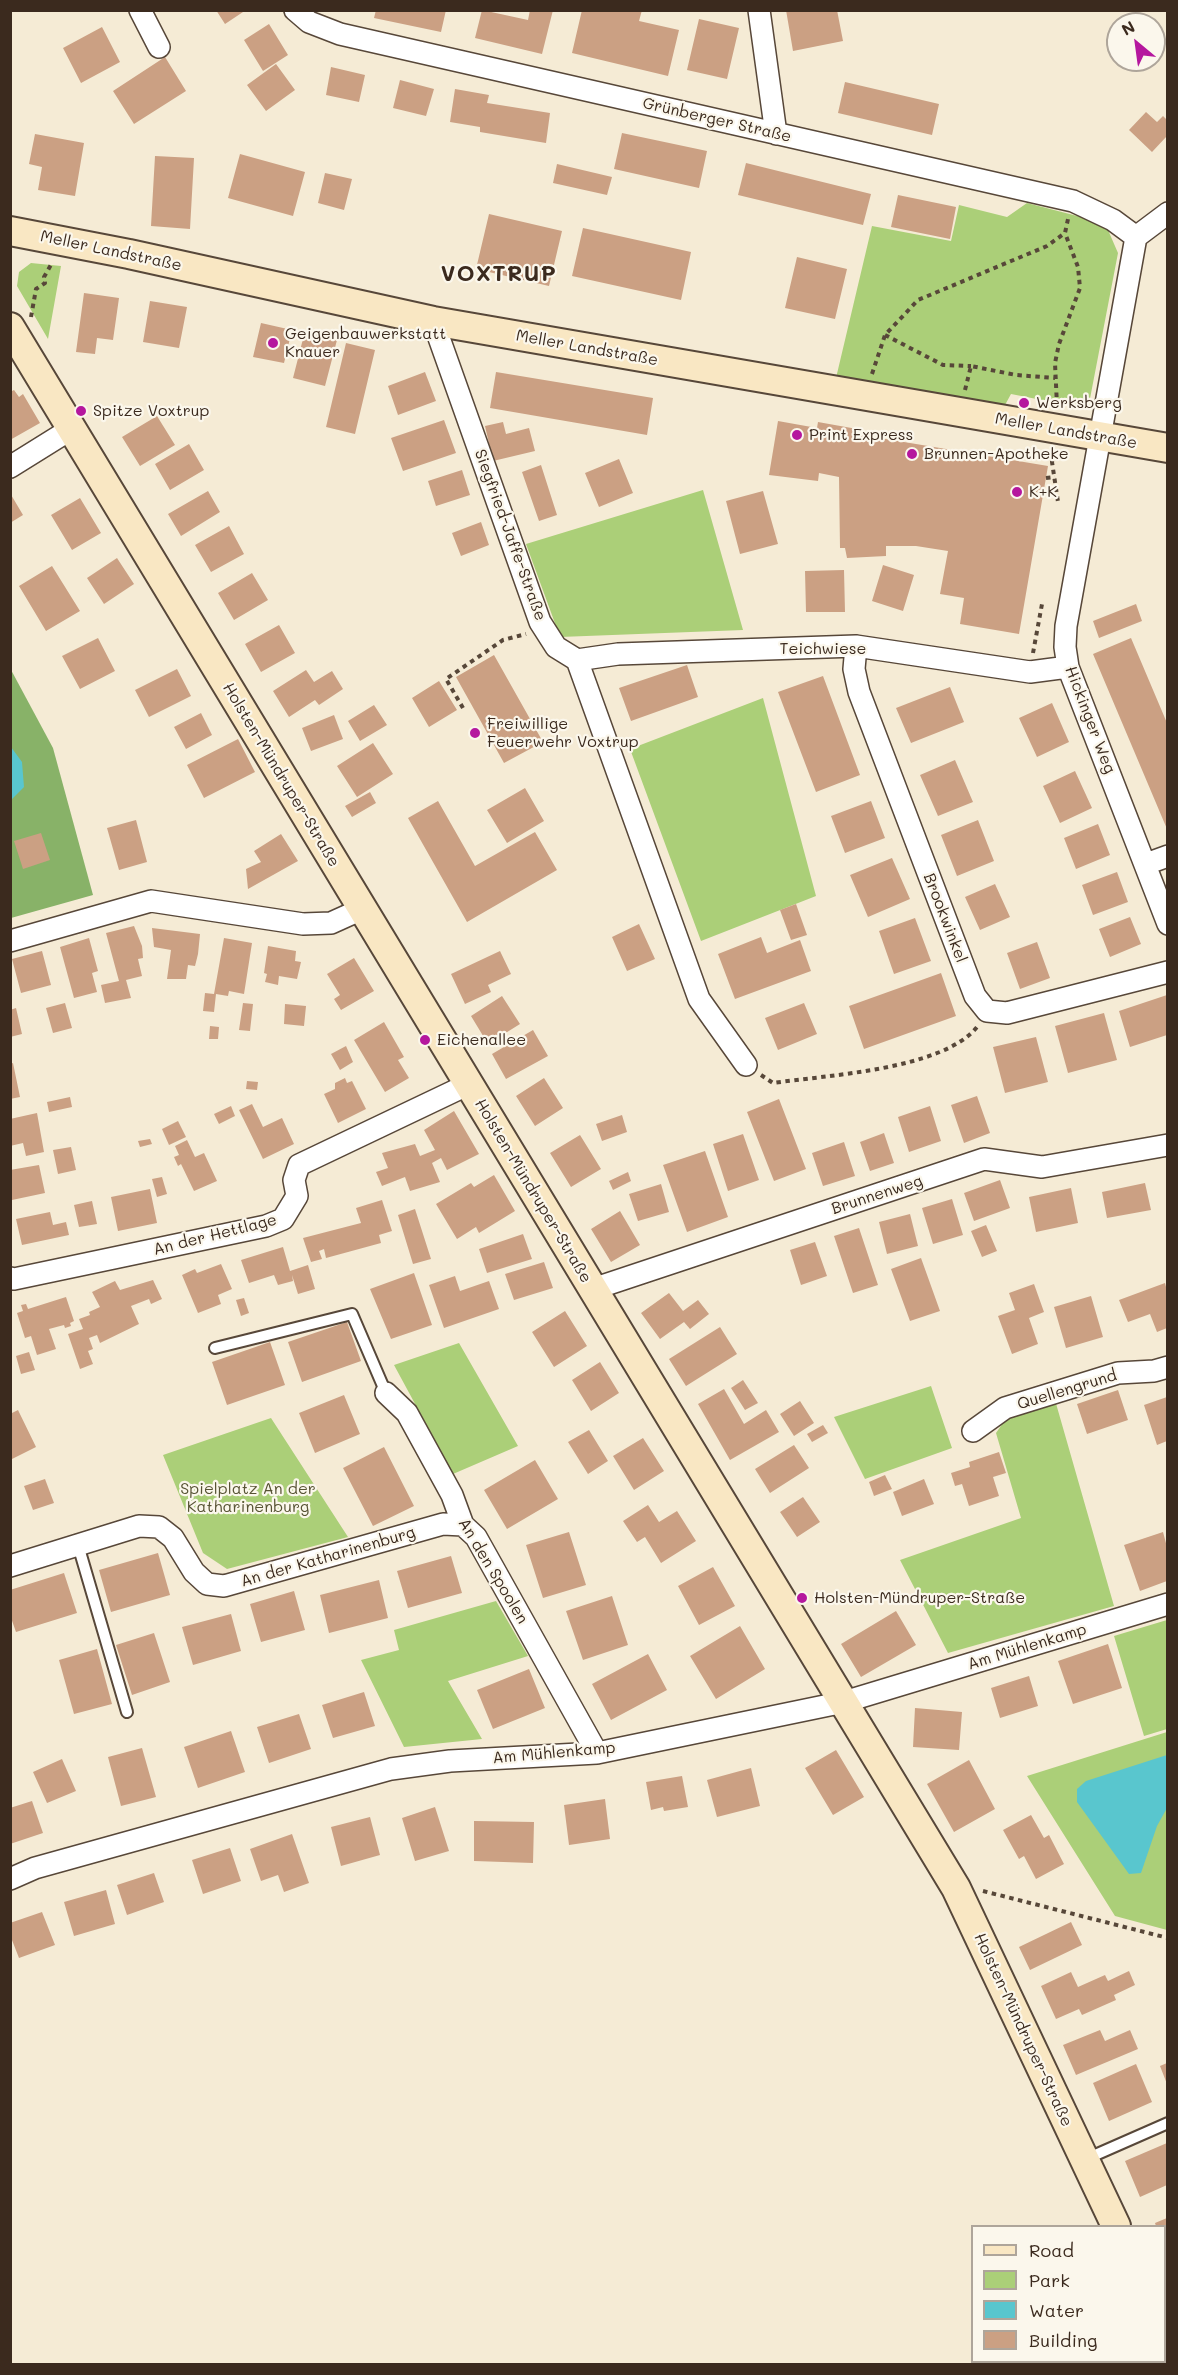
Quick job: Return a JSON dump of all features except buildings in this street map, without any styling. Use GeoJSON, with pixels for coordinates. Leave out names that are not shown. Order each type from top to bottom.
{"type":"FeatureCollection","features":[{"type":"Feature","properties":{"kind":"street"},"geometry":{"type":"LineString","coordinates":[[140,10],[159,47]]}},
{"type":"Feature","properties":{"kind":"street","name":"Grünberger Straße"},"geometry":{"type":"LineString","coordinates":[[295,10],[309,22],[340,34],[1073,201],[1113,220],[1136,237]]}},
{"type":"Feature","properties":{"kind":"street"},"geometry":{"type":"LineString","coordinates":[[759,10],[776,134]]}},
{"type":"Feature","properties":{"kind":"street"},"geometry":{"type":"LineString","coordinates":[[1099,437],[1136,237],[1167,213]]}},
{"type":"Feature","properties":{"kind":"street","name":"Meller Landstraße"},"geometry":{"type":"LineString","coordinates":[[10,231],[433,321],[1167,448]]}},
{"type":"Feature","properties":{"kind":"street","name":"Siegfried-Jaffe-Straße"},"geometry":{"type":"LineString","coordinates":[[433,321],[544,628],[556,647],[577,660]]}},
{"type":"Feature","properties":{"kind":"street","name":"Holsten-Mündruper-Straße"},"geometry":{"type":"LineString","coordinates":[[18,339],[956,1888],[1116,2225]]}},
{"type":"Feature","properties":{"kind":"street"},"geometry":{"type":"LineString","coordinates":[[10,467],[71,429]]}},
{"type":"Feature","properties":{"kind":"street","name":"Hickinger Weg"},"geometry":{"type":"LineString","coordinates":[[1099,437],[1066,626],[1065,647],[1068,667],[1146,864],[1167,924]]}},
{"type":"Feature","properties":{"kind":"street","name":"Teichwiese"},"geometry":{"type":"LineString","coordinates":[[577,660],[618,654],[856,646],[1029,672],[1068,667]]}},
{"type":"Feature","properties":{"kind":"street","name":"Brookwinkel"},"geometry":{"type":"LineString","coordinates":[[856,646],[854,669],[859,692],[975,996],[987,1011]]}},
{"type":"Feature","properties":{"kind":"street"},"geometry":{"type":"LineString","coordinates":[[577,660],[699,999],[746,1065]]}},
{"type":"Feature","properties":{"kind":"street"},"geometry":{"type":"LineString","coordinates":[[1146,864],[1167,856]]}},
{"type":"Feature","properties":{"kind":"street"},"geometry":{"type":"LineString","coordinates":[[10,941],[151,901],[303,924],[331,923],[362,909]]}},
{"type":"Feature","properties":{"kind":"street"},"geometry":{"type":"LineString","coordinates":[[987,1011],[1006,1013],[1167,972]]}},
{"type":"Feature","properties":{"kind":"street","name":"An der Hettlage"},"geometry":{"type":"LineString","coordinates":[[10,1278],[116,1259],[266,1226],[283,1219],[297,1196],[294,1180],[299,1165],[469,1084]]}},
{"type":"Feature","properties":{"kind":"street","name":"Brunnenweg"},"geometry":{"type":"LineString","coordinates":[[593,1289],[984,1159],[1042,1167],[1167,1145]]}},
{"type":"Feature","properties":{"kind":"street","name":"Quellengrund"},"geometry":{"type":"LineString","coordinates":[[973,1431],[1005,1408],[1118,1373],[1154,1371],[1167,1367]]}},
{"type":"Feature","properties":{"kind":"street","name":"An den Spoolen"},"geometry":{"type":"LineString","coordinates":[[386,1394],[407,1413],[452,1495],[463,1525],[477,1537],[597,1753]]}},
{"type":"Feature","properties":{"kind":"street","name":"An der Katharinenburg"},"geometry":{"type":"LineString","coordinates":[[10,1566],[139,1526],[159,1527],[173,1538],[194,1572],[207,1584],[224,1586],[443,1524],[463,1525]]}},
{"type":"Feature","properties":{"kind":"street","name":"Am Mühlenkamp"},"geometry":{"type":"LineString","coordinates":[[10,1879],[35,1868],[391,1769],[450,1761],[597,1753],[844,1702],[1167,1604]]}},
{"type":"Feature","properties":{"kind":"lane"},"geometry":{"type":"LineString","coordinates":[[215,1348],[352,1314],[386,1394]]}},
{"type":"Feature","properties":{"kind":"lane"},"geometry":{"type":"LineString","coordinates":[[78,1545],[128,1712]]}},
{"type":"Feature","properties":{"kind":"lane"},"geometry":{"type":"LineString","coordinates":[[1084,2160],[1167,2122]]}},
{"type":"Feature","properties":{"kind":"path"},"geometry":{"type":"LineString","coordinates":[[1058,502],[1052,462],[1058,430],[1055,363],[1059,344],[1080,288],[1078,267],[1065,233],[1073,201]]}},
{"type":"Feature","properties":{"kind":"path"},"geometry":{"type":"LineString","coordinates":[[866,397],[885,335],[918,300],[1047,246],[1065,233]]}},
{"type":"Feature","properties":{"kind":"path"},"geometry":{"type":"LineString","coordinates":[[18,339],[36,289],[45,283],[44,277],[63,241]]}},
{"type":"Feature","properties":{"kind":"path"},"geometry":{"type":"LineString","coordinates":[[885,335],[943,365],[970,366],[1016,375],[1055,378]]}},
{"type":"Feature","properties":{"kind":"path"},"geometry":{"type":"LineString","coordinates":[[959,413],[970,366]]}},
{"type":"Feature","properties":{"kind":"path"},"geometry":{"type":"LineString","coordinates":[[1046,478],[1055,477]]}},
{"type":"Feature","properties":{"kind":"path"},"geometry":{"type":"LineString","coordinates":[[1029,672],[1041,604]]}},
{"type":"Feature","properties":{"kind":"path"},"geometry":{"type":"LineString","coordinates":[[463,708],[446,679],[457,669],[503,640],[544,628]]}},
{"type":"Feature","properties":{"kind":"path"},"geometry":{"type":"LineString","coordinates":[[746,1065],[773,1083],[916,1061],[952,1047],[975,1030],[987,1011]]}},
{"type":"Feature","properties":{"kind":"path"},"geometry":{"type":"LineString","coordinates":[[956,1888],[987,1891],[1167,1938]]}},
{"type":"Feature","properties":{"kind":"green space"},"geometry":{"type":"Polygon","coordinates":[[[1027,203],[1081,217],[1108,230],[1118,253],[1088,409],[1011,394],[1005,405],[836,378],[872,226],[951,241],[959,205],[1007,217],[1027,203]]]}},
{"type":"Feature","properties":{"kind":"green space"},"geometry":{"type":"Polygon","coordinates":[[[31,263],[61,266],[48,339],[17,286],[19,272],[31,263]]]}},
{"type":"Feature","properties":{"kind":"green space"},"geometry":{"type":"Polygon","coordinates":[[[703,490],[743,630],[560,637],[526,544],[703,490]]]}},
{"type":"Feature","properties":{"kind":"green space"},"geometry":{"type":"Polygon","coordinates":[[[10,668],[53,748],[93,895],[11,918],[10,668]]]}},
{"type":"Feature","properties":{"kind":"green space"},"geometry":{"type":"Polygon","coordinates":[[[763,698],[816,896],[701,941],[630,749],[763,698]]]}},
{"type":"Feature","properties":{"kind":"green space"},"geometry":{"type":"Polygon","coordinates":[[[459,1343],[518,1446],[453,1474],[394,1365],[459,1343]]]}},
{"type":"Feature","properties":{"kind":"green space"},"geometry":{"type":"Polygon","coordinates":[[[931,1386],[952,1448],[865,1479],[834,1417],[931,1386]]]}},
{"type":"Feature","properties":{"kind":"green space"},"geometry":{"type":"Polygon","coordinates":[[[1055,1400],[1114,1606],[948,1653],[900,1560],[1021,1518],[996,1433],[1007,1417],[1055,1400]]]}},
{"type":"Feature","properties":{"kind":"green space","name":"Spielplatz An der Katharinenburg"},"geometry":{"type":"Polygon","coordinates":[[[271,1418],[348,1537],[227,1569],[203,1553],[163,1455],[271,1418]]]}},
{"type":"Feature","properties":{"kind":"green space"},"geometry":{"type":"Polygon","coordinates":[[[496,1601],[528,1656],[448,1681],[482,1739],[404,1747],[361,1660],[399,1650],[394,1630],[496,1601]]]}},
{"type":"Feature","properties":{"kind":"green space"},"geometry":{"type":"Polygon","coordinates":[[[1167,1620],[1167,1729],[1144,1736],[1114,1636],[1167,1620]]]}},
{"type":"Feature","properties":{"kind":"green space"},"geometry":{"type":"Polygon","coordinates":[[[1167,1732],[1167,1930],[1115,1916],[1027,1776],[1167,1732]]]}},
{"type":"Feature","properties":{"kind":"water"},"geometry":{"type":"Polygon","coordinates":[[[11,747],[22,762],[24,787],[11,800],[11,747]]]}},
{"type":"Feature","properties":{"kind":"water"},"geometry":{"type":"Polygon","coordinates":[[[1167,1755],[1167,1808],[1157,1826],[1141,1873],[1129,1874],[1077,1802],[1077,1789],[1086,1781],[1167,1755]]]}},
{"type":"Feature","properties":{"kind":"place","name":"Geigenbauwerkstatt Knauer"},"geometry":{"type":"Point","coordinates":[273,343]}},
{"type":"Feature","properties":{"kind":"place","name":"Werksberg"},"geometry":{"type":"Point","coordinates":[1024,403]}},
{"type":"Feature","properties":{"kind":"place","name":"Spitze Voxtrup"},"geometry":{"type":"Point","coordinates":[81,411]}},
{"type":"Feature","properties":{"kind":"place","name":"Print Express"},"geometry":{"type":"Point","coordinates":[797,435]}},
{"type":"Feature","properties":{"kind":"place","name":"Brunnen-Apotheke"},"geometry":{"type":"Point","coordinates":[912,454]}},
{"type":"Feature","properties":{"kind":"place","name":"K+K"},"geometry":{"type":"Point","coordinates":[1017,492]}},
{"type":"Feature","properties":{"kind":"place","name":"Freiwillige Feuerwehr Voxtrup"},"geometry":{"type":"Point","coordinates":[475,733]}},
{"type":"Feature","properties":{"kind":"place","name":"Eichenallee"},"geometry":{"type":"Point","coordinates":[425,1040]}},
{"type":"Feature","properties":{"kind":"place","name":"Holsten-Mündruper-Straße"},"geometry":{"type":"Point","coordinates":[802,1598]}},
{"type":"Feature","properties":{"kind":"district","name":"VOXTRUP"},"geometry":{"type":"Point","coordinates":[499,274]}}]}
